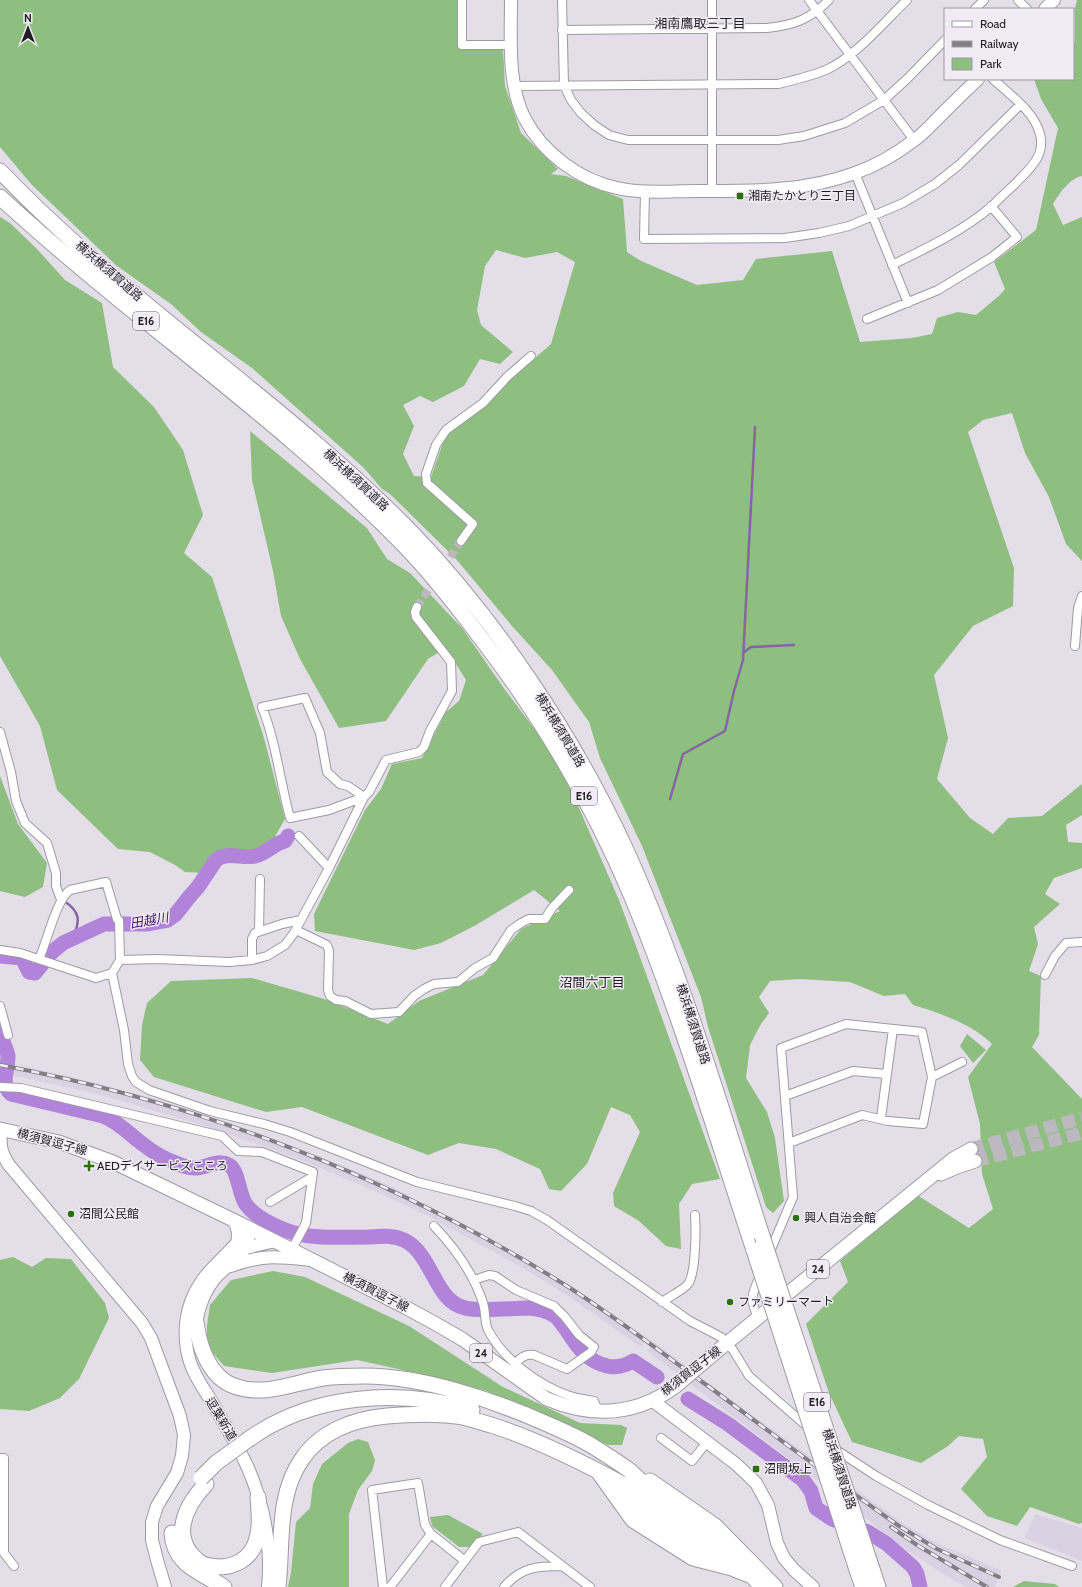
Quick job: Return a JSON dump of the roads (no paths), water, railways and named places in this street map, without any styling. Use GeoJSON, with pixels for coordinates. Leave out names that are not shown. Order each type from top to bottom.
{"type":"FeatureCollection","features":[{"type":"Feature","properties":{"kind":"highway","name":"横浜横須賀道路"},"geometry":{"type":"LineString","coordinates":[[0,171],[31,203],[278,421],[417,559],[465,616],[496,656],[550,736],[582,791],[633,898],[668,991],[864,1579],[878,1587]]}},
{"type":"Feature","properties":{"kind":"highway","name":"横浜横須賀道路"},"geometry":{"type":"LineString","coordinates":[[0,197],[71,260],[278,421],[326,452],[371,493],[412,533],[475,605],[533,686],[566,738],[591,781],[624,845],[660,929],[677,975],[762,1236],[864,1579]]}},
{"type":"Feature","properties":{"kind":"highway"},"geometry":{"type":"LineString","coordinates":[[196,1322],[199,1342],[207,1360],[218,1375],[232,1385],[251,1390],[266,1390],[323,1378],[358,1376],[390,1377],[418,1382],[480,1399],[530,1417],[593,1446],[629,1471]]}},
{"type":"Feature","properties":{"kind":"highway"},"geometry":{"type":"LineString","coordinates":[[258,1497],[259,1528],[253,1549],[248,1556],[234,1565],[225,1567],[201,1564],[188,1549],[183,1538],[182,1528],[186,1510],[203,1481],[216,1463],[250,1442],[276,1423],[320,1406],[361,1399],[408,1398],[453,1405],[488,1416],[558,1442],[648,1480],[715,1526],[739,1563]]}},
{"type":"Feature","properties":{"kind":"highway"},"geometry":{"type":"LineString","coordinates":[[250,1442],[296,1423],[322,1414],[345,1409],[381,1405],[403,1405],[425,1408],[457,1416],[534,1440],[654,1500],[714,1541],[739,1563],[762,1587]]}},
{"type":"Feature","properties":{"kind":"highway"},"geometry":{"type":"LineString","coordinates":[[278,1587],[281,1528],[287,1495],[296,1468],[307,1451],[332,1431],[378,1417],[424,1414],[457,1416]]}},
{"type":"Feature","properties":{"kind":"highway"},"geometry":{"type":"LineString","coordinates":[[602,1473],[619,1501],[633,1520],[639,1524],[693,1558],[714,1564],[739,1563]]}},
{"type":"Feature","properties":{"kind":"highway"},"geometry":{"type":"LineString","coordinates":[[602,1473],[631,1501],[739,1563],[760,1573],[775,1587]]}},
{"type":"Feature","properties":{"kind":"highway"},"geometry":{"type":"LineString","coordinates":[[203,1481],[186,1494],[177,1508],[173,1522],[172,1537],[176,1548],[185,1563],[201,1575],[224,1587]]}},
{"type":"Feature","properties":{"kind":"main road","name":"横須賀逗子線"},"geometry":{"type":"LineString","coordinates":[[0,1129],[59,1142],[113,1162],[276,1241]]}},
{"type":"Feature","properties":{"kind":"main road","name":"横須賀逗子線"},"geometry":{"type":"LineString","coordinates":[[294,1245],[314,1261],[436,1324],[462,1340],[547,1399],[563,1406],[581,1410],[598,1412],[628,1409],[653,1401],[676,1386],[914,1190],[939,1175],[957,1167],[973,1155]]}},
{"type":"Feature","properties":{"kind":"main road","name":"24"},"geometry":{"type":"LineString","coordinates":[[276,1241],[294,1245]]}},
{"type":"Feature","properties":{"kind":"street"},"geometry":{"type":"LineString","coordinates":[[462,0],[462,45],[511,45]]}},
{"type":"Feature","properties":{"kind":"street"},"geometry":{"type":"LineString","coordinates":[[512,0],[511,45],[514,86],[518,102],[525,119],[548,151],[591,179],[616,188],[645,192],[712,191],[793,188],[823,183],[855,173],[876,163],[914,140],[977,80]]}},
{"type":"Feature","properties":{"kind":"street"},"geometry":{"type":"LineString","coordinates":[[562,0],[564,85],[571,100],[580,113],[594,125],[609,135],[628,140],[778,140],[804,136],[845,123],[884,100],[944,41]]}},
{"type":"Feature","properties":{"kind":"street"},"geometry":{"type":"LineString","coordinates":[[712,0],[712,191]]}},
{"type":"Feature","properties":{"kind":"street"},"geometry":{"type":"LineString","coordinates":[[809,0],[914,140]]}},
{"type":"Feature","properties":{"kind":"street"},"geometry":{"type":"LineString","coordinates":[[562,30],[767,28],[788,25],[817,12],[829,0]]}},
{"type":"Feature","properties":{"kind":"street"},"geometry":{"type":"LineString","coordinates":[[514,86],[778,84],[829,69],[850,56],[907,0]]}},
{"type":"Feature","properties":{"kind":"street"},"geometry":{"type":"LineString","coordinates":[[977,8],[984,0]]}},
{"type":"Feature","properties":{"kind":"street"},"geometry":{"type":"LineString","coordinates":[[1018,0],[1026,8]]}},
{"type":"Feature","properties":{"kind":"street"},"geometry":{"type":"LineString","coordinates":[[1046,8],[1054,0]]}},
{"type":"Feature","properties":{"kind":"street"},"geometry":{"type":"LineString","coordinates":[[892,265],[932,246],[966,225],[991,206],[1034,165],[1042,148],[1036,121],[994,80]]}},
{"type":"Feature","properties":{"kind":"street"},"geometry":{"type":"LineString","coordinates":[[645,192],[644,239],[785,238],[842,227],[874,216],[903,203],[935,184],[959,165],[1020,105]]}},
{"type":"Feature","properties":{"kind":"street"},"geometry":{"type":"LineString","coordinates":[[855,173],[874,216],[908,304]]}},
{"type":"Feature","properties":{"kind":"street"},"geometry":{"type":"LineString","coordinates":[[867,319],[908,304],[938,290],[992,257],[1017,237],[991,206]]}},
{"type":"Feature","properties":{"kind":"street"},"geometry":{"type":"LineString","coordinates":[[461,541],[473,524],[427,483],[426,474],[436,445],[446,430],[483,403],[508,376],[532,356]]}},
{"type":"Feature","properties":{"kind":"street"},"geometry":{"type":"LineString","coordinates":[[1075,646],[1078,608],[1082,596]]}},
{"type":"Feature","properties":{"kind":"street"},"geometry":{"type":"LineString","coordinates":[[120,960],[157,959],[229,962],[252,960],[267,956],[285,945],[296,930],[364,797],[369,792],[386,760],[419,752],[424,748],[430,731],[452,691],[451,662],[416,617],[415,612],[417,607]]}},
{"type":"Feature","properties":{"kind":"street"},"geometry":{"type":"LineString","coordinates":[[305,698],[320,733],[327,772],[340,784],[348,786],[364,797],[329,810],[290,818],[268,722],[262,706],[305,698]]}},
{"type":"Feature","properties":{"kind":"street"},"geometry":{"type":"LineString","coordinates":[[0,732],[11,772],[16,801],[25,823],[46,842],[56,873],[56,886],[61,900]]}},
{"type":"Feature","properties":{"kind":"street"},"geometry":{"type":"LineString","coordinates":[[299,836],[329,868]]}},
{"type":"Feature","properties":{"kind":"street"},"geometry":{"type":"LineString","coordinates":[[259,931],[260,879]]}},
{"type":"Feature","properties":{"kind":"street"},"geometry":{"type":"LineString","coordinates":[[0,950],[20,953],[96,978],[112,973],[120,960],[119,925],[106,882],[70,890],[65,893],[61,900],[45,946],[42,960]]}},
{"type":"Feature","properties":{"kind":"street"},"geometry":{"type":"LineString","coordinates":[[296,930],[327,945],[329,951],[328,990],[330,996],[336,1000],[345,1001],[371,1014],[399,1012],[414,996],[424,989],[434,984],[458,982],[475,968],[493,958],[511,930],[530,919],[545,919],[552,908],[569,890]]}},
{"type":"Feature","properties":{"kind":"street"},"geometry":{"type":"LineString","coordinates":[[252,960],[252,939],[255,933],[282,924],[301,920]]}},
{"type":"Feature","properties":{"kind":"street"},"geometry":{"type":"LineString","coordinates":[[1045,975],[1055,956],[1066,943],[1082,942]]}},
{"type":"Feature","properties":{"kind":"street"},"geometry":{"type":"LineString","coordinates":[[112,973],[124,1030],[128,1064],[132,1076],[136,1082],[149,1090],[210,1111],[290,1132],[417,1182],[531,1211],[547,1220],[690,1321],[721,1337],[725,1345],[749,1376],[787,1411],[842,1454],[928,1505],[1000,1540],[1072,1566]]}},
{"type":"Feature","properties":{"kind":"street"},"geometry":{"type":"LineString","coordinates":[[0,1006],[8,1035]]}},
{"type":"Feature","properties":{"kind":"street"},"geometry":{"type":"LineString","coordinates":[[758,1318],[752,1304],[753,1290],[793,1201],[781,1048],[846,1024],[922,1032],[932,1077],[923,1124],[888,1121],[881,1118],[862,1115],[789,1143]]}},
{"type":"Feature","properties":{"kind":"street"},"geometry":{"type":"LineString","coordinates":[[881,1118],[892,1029]]}},
{"type":"Feature","properties":{"kind":"street"},"geometry":{"type":"LineString","coordinates":[[932,1077],[962,1062]]}},
{"type":"Feature","properties":{"kind":"street"},"geometry":{"type":"LineString","coordinates":[[785,1096],[854,1071],[886,1074]]}},
{"type":"Feature","properties":{"kind":"street"},"geometry":{"type":"LineString","coordinates":[[0,1087],[21,1088],[222,1136],[238,1151],[250,1153],[262,1152],[313,1172],[304,1226],[294,1245]]}},
{"type":"Feature","properties":{"kind":"street"},"geometry":{"type":"LineString","coordinates":[[0,1129],[0,1146],[3,1156],[9,1165],[142,1323],[151,1338],[180,1416],[184,1435],[182,1456],[177,1473],[157,1506],[152,1522],[152,1540],[165,1587]]}},
{"type":"Feature","properties":{"kind":"street"},"geometry":{"type":"LineString","coordinates":[[270,1202],[312,1177]]}},
{"type":"Feature","properties":{"kind":"street"},"geometry":{"type":"LineString","coordinates":[[662,1302],[685,1287],[689,1282],[694,1257],[695,1215]]}},
{"type":"Feature","properties":{"kind":"street"},"geometry":{"type":"LineString","coordinates":[[224,1264],[238,1240],[237,1229],[233,1220]]}},
{"type":"Feature","properties":{"kind":"street"},"geometry":{"type":"LineString","coordinates":[[245,1226],[248,1236],[247,1247]]}},
{"type":"Feature","properties":{"kind":"street"},"geometry":{"type":"LineString","coordinates":[[434,1226],[448,1242],[474,1280],[484,1308],[488,1329],[496,1342],[515,1364],[558,1392],[572,1397],[594,1401],[598,1412]]}},
{"type":"Feature","properties":{"kind":"street"},"geometry":{"type":"LineString","coordinates":[[224,1264],[247,1247],[276,1241]]}},
{"type":"Feature","properties":{"kind":"street"},"geometry":{"type":"LineString","coordinates":[[224,1264],[263,1257],[314,1261]]}},
{"type":"Feature","properties":{"kind":"street","name":"逗葉新道"},"geometry":{"type":"LineString","coordinates":[[224,1264],[207,1290],[200,1306],[196,1322],[194,1345],[197,1360],[208,1383],[246,1447],[263,1488],[272,1532],[273,1587]]}},
{"type":"Feature","properties":{"kind":"street","name":"逗葉新道"},"geometry":{"type":"LineString","coordinates":[[224,1264],[202,1279],[190,1304],[186,1327],[186,1346],[190,1363],[249,1470],[266,1527],[268,1546],[268,1587]]}},
{"type":"Feature","properties":{"kind":"street"},"geometry":{"type":"LineString","coordinates":[[474,1280],[489,1275],[495,1276],[516,1290],[554,1306],[560,1310],[585,1340],[594,1347],[591,1352],[567,1369],[529,1354],[522,1357],[515,1364]]}},
{"type":"Feature","properties":{"kind":"street"},"geometry":{"type":"LineString","coordinates":[[653,1401],[736,1464],[756,1483],[768,1506],[776,1538],[784,1558],[794,1570],[813,1587]]}},
{"type":"Feature","properties":{"kind":"street"},"geometry":{"type":"LineString","coordinates":[[660,1438],[692,1461],[707,1442]]}},
{"type":"Feature","properties":{"kind":"street"},"geometry":{"type":"LineString","coordinates":[[0,1458],[4,1458],[4,1553],[14,1566]]}},
{"type":"Feature","properties":{"kind":"street"},"geometry":{"type":"LineString","coordinates":[[383,1587],[372,1490],[418,1483],[425,1525],[431,1534],[465,1561]]}},
{"type":"Feature","properties":{"kind":"street"},"geometry":{"type":"LineString","coordinates":[[445,1587],[480,1542],[518,1532],[590,1587]]}},
{"type":"Feature","properties":{"kind":"street"},"geometry":{"type":"LineString","coordinates":[[390,1587],[431,1534]]}},
{"type":"Feature","properties":{"kind":"street"},"geometry":{"type":"LineString","coordinates":[[504,1587],[514,1577],[526,1570],[540,1566],[562,1566]]}},
{"type":"Feature","properties":{"kind":"waterway"},"geometry":{"type":"LineString","coordinates":[[670,799],[683,754],[725,731],[743,660],[755,427]]}},
{"type":"Feature","properties":{"kind":"waterway"},"geometry":{"type":"LineString","coordinates":[[743,653],[751,647],[794,645]]}},
{"type":"Feature","properties":{"kind":"waterway","name":"田越川"},"geometry":{"type":"LineString","coordinates":[[0,956],[22,958],[29,972],[35,973],[51,953],[63,943],[104,924],[146,924],[168,920],[175,915],[198,887],[216,860],[220,857],[250,857],[259,855],[285,841],[288,836]]}},
{"type":"Feature","properties":{"kind":"waterway"},"geometry":{"type":"LineString","coordinates":[[64,901],[74,909],[78,917],[77,927],[73,938]]}},
{"type":"Feature","properties":{"kind":"waterway"},"geometry":{"type":"LineString","coordinates":[[0,1034],[8,1056],[5,1081],[11,1094],[103,1116],[119,1125],[148,1148],[168,1160],[183,1166],[197,1168],[217,1163],[225,1163],[232,1168],[243,1199],[248,1208],[262,1219],[285,1230],[316,1237],[387,1236],[404,1240],[414,1247],[428,1266],[446,1296],[455,1304],[471,1309],[487,1310],[529,1308],[546,1311],[562,1323],[577,1346],[592,1360],[614,1367],[633,1361],[657,1377]]}},
{"type":"Feature","properties":{"kind":"waterway"},"geometry":{"type":"LineString","coordinates":[[688,1399],[728,1424],[803,1480],[811,1491],[816,1508],[832,1519],[868,1532],[887,1544],[913,1567],[917,1574],[920,1587]]}},
{"type":"Feature","properties":{"kind":"tunnel"},"geometry":{"type":"LineString","coordinates":[[417,607],[461,541]]}},
{"type":"Feature","properties":{"kind":"tunnel"},"geometry":{"type":"LineString","coordinates":[[971,1149],[1082,1118]]}},
{"type":"Feature","properties":{"kind":"tunnel"},"geometry":{"type":"LineString","coordinates":[[975,1161],[1082,1133]]}},
{"type":"Feature","properties":{"kind":"railway"},"geometry":{"type":"LineString","coordinates":[[0,1065],[75,1081],[150,1101],[224,1124],[296,1150],[367,1180],[436,1213],[504,1249],[588,1300],[640,1336],[899,1526],[937,1549],[999,1577]]}},
{"type":"Feature","properties":{"kind":"railway"},"geometry":{"type":"LineString","coordinates":[[891,1527],[917,1545],[987,1587]]}},
{"type":"Feature","properties":{"kind":"place","name":"湘南たかとり三丁目"},"geometry":{"type":"Point","coordinates":[740,196]}},
{"type":"Feature","properties":{"kind":"place","name":"AEDデイサービズこころ"},"geometry":{"type":"Point","coordinates":[89,1166]}},
{"type":"Feature","properties":{"kind":"place","name":"沼間公民館"},"geometry":{"type":"Point","coordinates":[71,1214]}},
{"type":"Feature","properties":{"kind":"place","name":"興人自治会館"},"geometry":{"type":"Point","coordinates":[796,1218]}},
{"type":"Feature","properties":{"kind":"place","name":"ファミリーマート"},"geometry":{"type":"Point","coordinates":[730,1302]}},
{"type":"Feature","properties":{"kind":"place","name":"沼間坂上"},"geometry":{"type":"Point","coordinates":[756,1469]}},
{"type":"Feature","properties":{"kind":"district","name":"湘南鷹取三丁目"},"geometry":{"type":"Point","coordinates":[700,23]}},
{"type":"Feature","properties":{"kind":"district","name":"沼間六丁目"},"geometry":{"type":"Point","coordinates":[592,982]}}]}
